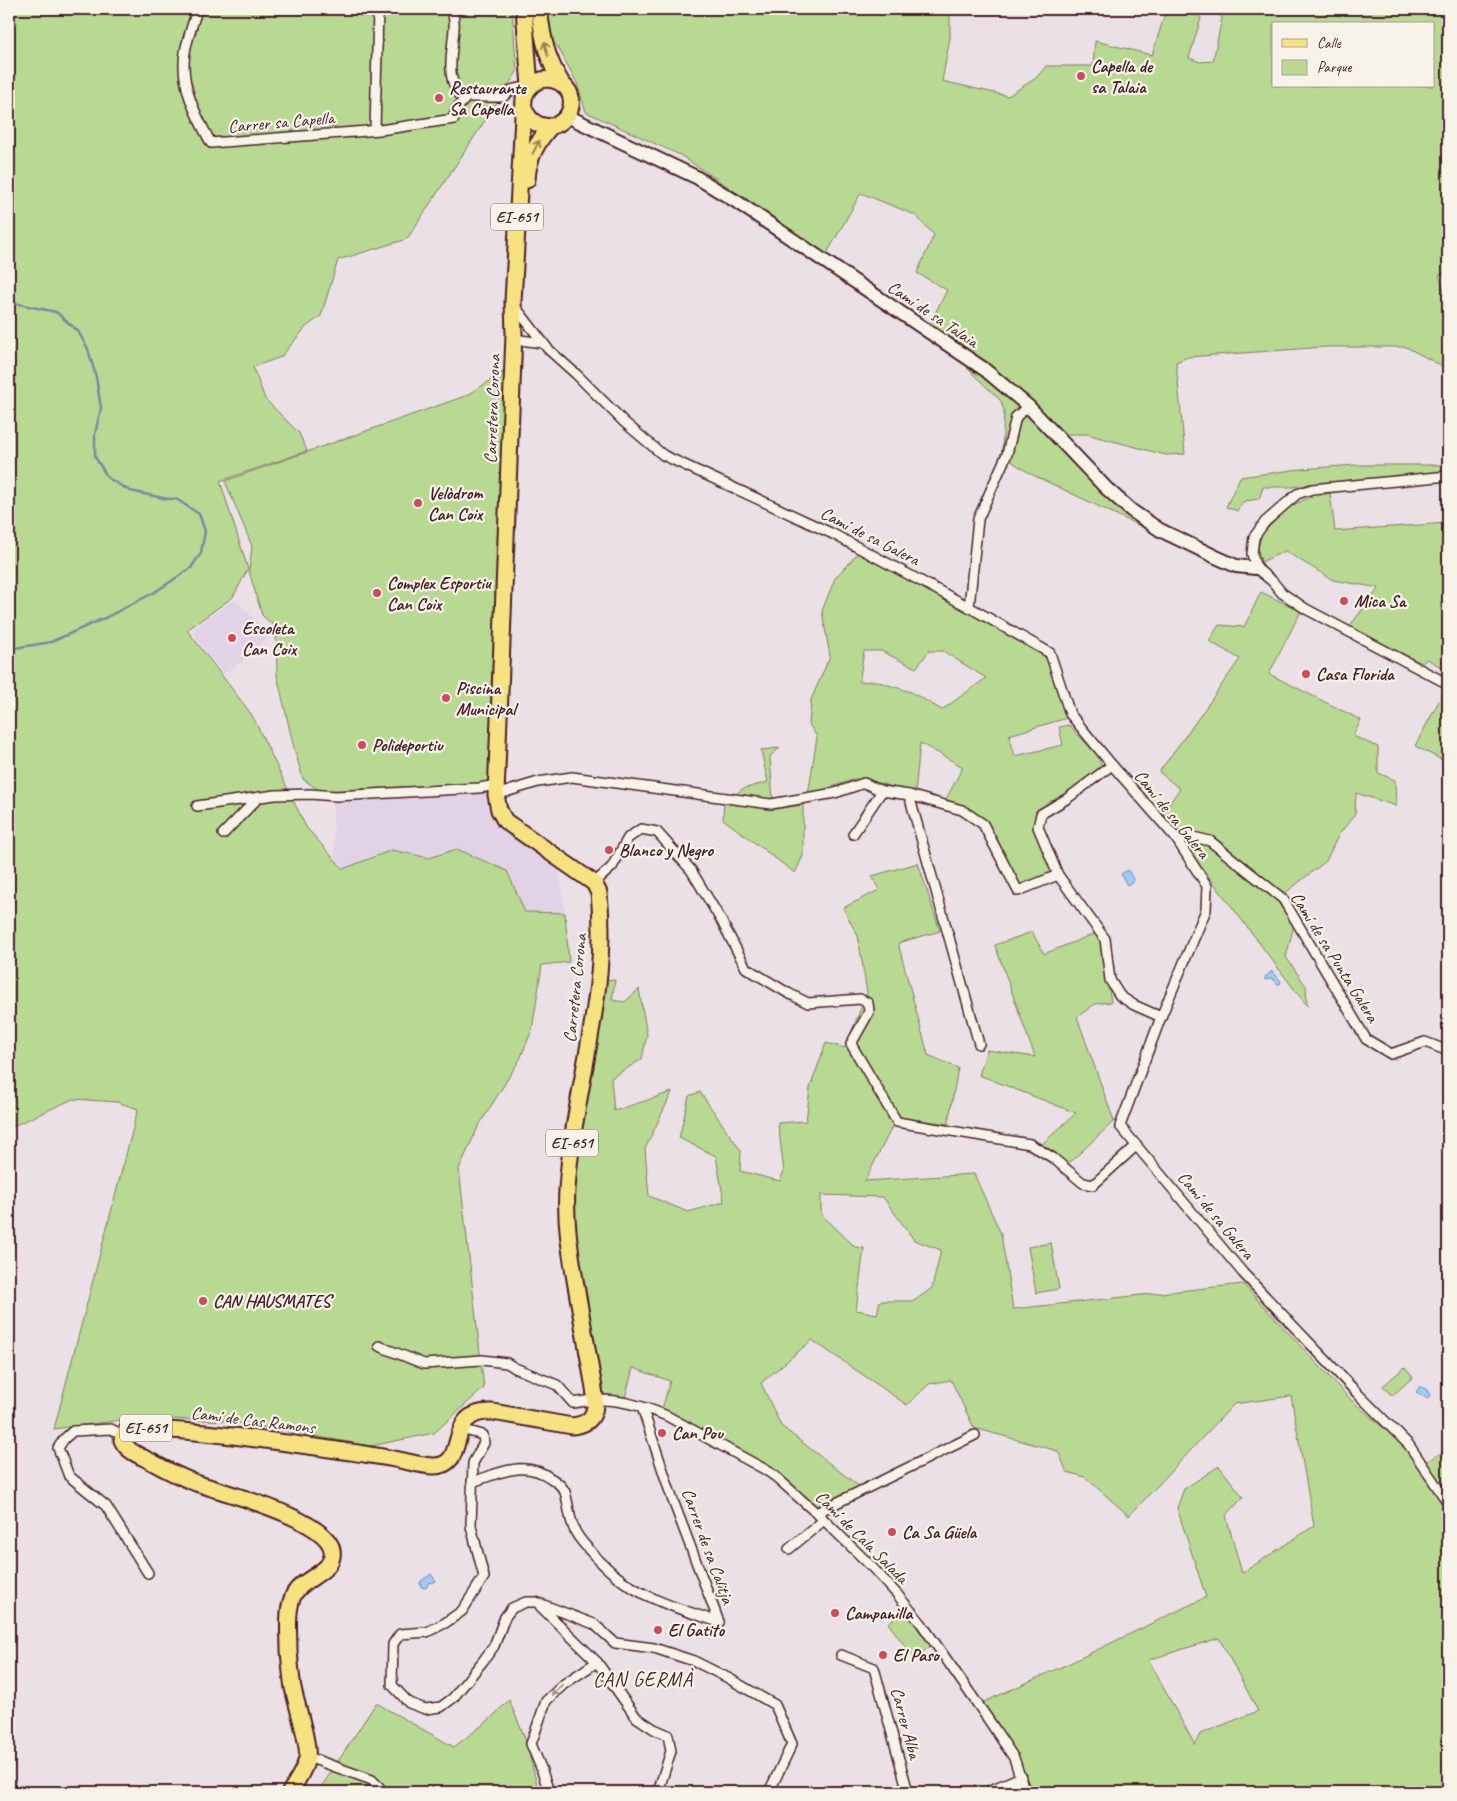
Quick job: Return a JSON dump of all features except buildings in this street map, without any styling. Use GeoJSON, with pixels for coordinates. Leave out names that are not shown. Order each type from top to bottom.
{"type":"FeatureCollection","features":[{"type":"Feature","properties":{"kind":"main road","name":"EI-651"},"geometry":{"type":"LineString","coordinates":[[524,9],[529,88],[524,98],[524,108]]}},
{"type":"Feature","properties":{"kind":"main road"},"geometry":{"type":"LineString","coordinates":[[539,9],[548,59],[569,93],[571,102],[567,116]]}},
{"type":"Feature","properties":{"kind":"main road"},"geometry":{"type":"LineString","coordinates":[[529,88],[544,79],[554,80],[564,85]]}},
{"type":"Feature","properties":{"kind":"main road"},"geometry":{"type":"LineString","coordinates":[[524,108],[534,122],[551,126]]}},
{"type":"Feature","properties":{"kind":"main road","name":"Carretera Corona"},"geometry":{"type":"LineString","coordinates":[[524,108],[519,169],[513,302],[514,333],[497,790],[499,810],[505,821],[594,883],[599,893],[600,965],[594,1019],[574,1117],[566,1191],[568,1236],[596,1400]]}},
{"type":"Feature","properties":{"kind":"main road","name":"EI-651"},"geometry":{"type":"LineString","coordinates":[[551,126],[567,116]]}},
{"type":"Feature","properties":{"kind":"main road","name":"Carretera Corona"},"geometry":{"type":"LineString","coordinates":[[514,333],[518,309],[528,171],[536,145],[551,126]]}},
{"type":"Feature","properties":{"kind":"main road"},"geometry":{"type":"LineString","coordinates":[[460,1429],[465,1420],[481,1412],[562,1426],[580,1426],[592,1416],[596,1400]]}},
{"type":"Feature","properties":{"kind":"main road","name":"Camí de Cas Ramons"},"geometry":{"type":"LineString","coordinates":[[122,1435],[129,1428],[191,1430],[439,1466],[447,1463],[452,1457],[460,1429]]}},
{"type":"Feature","properties":{"kind":"main road","name":"EI-651"},"geometry":{"type":"LineString","coordinates":[[122,1435],[122,1440],[128,1449],[178,1476],[288,1515],[310,1525],[330,1542],[333,1552],[330,1562],[321,1572],[302,1584],[294,1594],[290,1616],[290,1653],[293,1688],[308,1757]]}},
{"type":"Feature","properties":{"kind":"main road"},"geometry":{"type":"LineString","coordinates":[[290,1792],[308,1757]]}},
{"type":"Feature","properties":{"kind":"street","name":"Carrer sa Capella"},"geometry":{"type":"LineString","coordinates":[[197,9],[186,47],[183,74],[199,122],[211,143],[375,130],[454,119],[456,109],[464,99]]}},
{"type":"Feature","properties":{"kind":"street"},"geometry":{"type":"LineString","coordinates":[[375,130],[378,9]]}},
{"type":"Feature","properties":{"kind":"street"},"geometry":{"type":"LineString","coordinates":[[452,9],[454,28],[452,79],[455,89],[464,99],[467,97],[503,97],[509,91],[516,88],[529,88]]}},
{"type":"Feature","properties":{"kind":"street","name":"Camí de sa Talaia"},"geometry":{"type":"LineString","coordinates":[[567,116],[696,177],[737,202],[984,369],[1028,406],[1106,488],[1132,511],[1160,530],[1216,557],[1236,566],[1256,568]]}},
{"type":"Feature","properties":{"kind":"street","name":"Camí de sa Galera"},"geometry":{"type":"LineString","coordinates":[[518,309],[543,343],[624,422],[663,454],[833,534],[1050,653],[1070,714],[1175,836],[1207,886],[1206,910],[1161,1017],[1120,1126],[1243,1273],[1361,1397],[1409,1444],[1448,1503]]}},
{"type":"Feature","properties":{"kind":"street"},"geometry":{"type":"LineString","coordinates":[[514,333],[533,331]]}},
{"type":"Feature","properties":{"kind":"street"},"geometry":{"type":"LineString","coordinates":[[514,333],[543,343]]}},
{"type":"Feature","properties":{"kind":"street"},"geometry":{"type":"LineString","coordinates":[[969,607],[978,519],[1007,454],[1016,417],[1028,406]]}},
{"type":"Feature","properties":{"kind":"street"},"geometry":{"type":"LineString","coordinates":[[1448,476],[1312,488],[1297,494],[1265,522],[1254,537],[1252,554],[1256,568],[1272,581],[1282,593],[1306,608],[1448,684]]}},
{"type":"Feature","properties":{"kind":"street"},"geometry":{"type":"LineString","coordinates":[[1112,765],[1068,798],[1041,814],[1038,827],[1058,875],[1104,939],[1110,980],[1120,996],[1134,1005],[1161,1017]]}},
{"type":"Feature","properties":{"kind":"street"},"geometry":{"type":"LineString","coordinates":[[197,806],[259,797],[310,794],[336,796],[470,789],[497,790],[572,777],[771,804],[835,793],[864,783],[882,791],[909,795],[962,810],[983,824],[1018,891],[1058,875]]}},
{"type":"Feature","properties":{"kind":"street"},"geometry":{"type":"LineString","coordinates":[[853,834],[882,791]]}},
{"type":"Feature","properties":{"kind":"street"},"geometry":{"type":"LineString","coordinates":[[909,795],[979,1044]]}},
{"type":"Feature","properties":{"kind":"street"},"geometry":{"type":"LineString","coordinates":[[224,834],[259,797]]}},
{"type":"Feature","properties":{"kind":"street"},"geometry":{"type":"LineString","coordinates":[[594,883],[612,867],[628,838],[641,829],[658,832],[691,870],[721,920],[746,968],[788,994],[808,1003],[860,999],[868,1003],[869,1012],[851,1044],[897,1122],[1030,1144],[1053,1158],[1082,1183],[1093,1184],[1137,1145]]}},
{"type":"Feature","properties":{"kind":"street","name":"Camí de sa Punta Galera"},"geometry":{"type":"LineString","coordinates":[[1175,836],[1192,836],[1210,841],[1283,898],[1366,1039],[1391,1054],[1425,1042],[1448,1051]]}},
{"type":"Feature","properties":{"kind":"street","name":"Camí de Cala Salada"},"geometry":{"type":"LineString","coordinates":[[379,1346],[424,1364],[482,1360],[503,1362],[557,1385],[573,1403],[596,1400],[618,1402],[642,1407],[667,1416],[766,1470],[824,1520],[871,1566],[921,1623],[1014,1758],[1025,1792]]}},
{"type":"Feature","properties":{"kind":"street","name":"Carrer de sa Calitja"},"geometry":{"type":"LineString","coordinates":[[472,1482],[499,1471],[513,1468],[537,1471],[548,1476],[564,1490],[576,1533],[616,1576],[657,1601],[719,1622],[672,1498],[642,1407]]}},
{"type":"Feature","properties":{"kind":"street"},"geometry":{"type":"LineString","coordinates":[[122,1435],[111,1429],[73,1431],[58,1448],[69,1476],[106,1506],[148,1573]]}},
{"type":"Feature","properties":{"kind":"street"},"geometry":{"type":"LineString","coordinates":[[460,1429],[483,1435],[484,1443],[473,1463],[471,1526],[484,1577],[462,1611],[445,1623],[427,1632],[400,1634],[393,1644],[392,1685],[409,1703],[425,1709],[441,1707],[453,1698],[494,1646],[505,1617],[512,1608],[526,1602],[536,1602],[594,1624],[615,1643],[654,1648],[694,1660],[774,1705],[792,1744],[768,1792]]}},
{"type":"Feature","properties":{"kind":"street"},"geometry":{"type":"LineString","coordinates":[[816,1513],[975,1435]]}},
{"type":"Feature","properties":{"kind":"street"},"geometry":{"type":"LineString","coordinates":[[789,1549],[824,1520]]}},
{"type":"Feature","properties":{"kind":"street"},"geometry":{"type":"LineString","coordinates":[[536,1602],[597,1662],[636,1717],[654,1729],[668,1735],[671,1751],[658,1792]]}},
{"type":"Feature","properties":{"kind":"street","name":"Carrer Alba"},"geometry":{"type":"LineString","coordinates":[[841,1655],[874,1668],[908,1792]]}},
{"type":"Feature","properties":{"kind":"street"},"geometry":{"type":"LineString","coordinates":[[549,1792],[531,1744],[546,1701],[564,1684],[597,1662]]}},
{"type":"Feature","properties":{"kind":"street"},"geometry":{"type":"LineString","coordinates":[[308,1757],[372,1780],[384,1792]]}},
{"type":"Feature","properties":{"kind":"street"},"geometry":{"type":"LineString","coordinates":[[986,1792],[1021,1777]]}},
{"type":"Feature","properties":{"kind":"shaded area","name":"Escoleta Can Coix"},"geometry":{"type":"Polygon","coordinates":[[[235,600],[271,635],[243,661],[223,674],[197,640],[193,630],[210,616],[235,600]]]}},
{"type":"Feature","properties":{"kind":"shaded area"},"geometry":{"type":"Polygon","coordinates":[[[486,783],[504,787],[506,805],[515,824],[556,848],[565,913],[525,912],[507,871],[457,849],[429,858],[392,850],[343,869],[335,865],[332,791],[486,783]]]}},
{"type":"Feature","properties":{"kind":"green space"},"geometry":{"type":"Polygon","coordinates":[[[9,9],[512,9],[517,72],[407,239],[338,260],[321,316],[306,327],[281,357],[253,367],[265,399],[299,433],[307,451],[220,481],[248,569],[233,597],[187,630],[252,715],[306,827],[343,869],[392,850],[429,858],[457,849],[507,871],[525,912],[565,913],[569,962],[542,965],[532,1030],[520,1059],[478,1127],[459,1169],[484,1388],[434,1433],[371,1446],[227,1421],[137,1418],[54,1429],[138,1109],[117,1102],[73,1099],[9,1128],[9,9]]]}},
{"type":"Feature","properties":{"kind":"green space"},"geometry":{"type":"Polygon","coordinates":[[[541,9],[950,9],[950,38],[942,81],[1008,96],[1036,78],[1046,66],[1093,66],[1095,41],[1152,55],[1165,14],[1191,11],[1201,18],[1189,58],[1200,62],[1213,61],[1222,18],[1215,9],[1448,9],[1448,273],[1439,275],[1448,305],[1448,379],[1444,367],[1406,347],[1325,347],[1188,357],[1176,362],[1185,454],[1166,455],[1086,434],[1063,434],[1003,376],[929,325],[947,290],[917,273],[934,235],[915,215],[861,193],[826,255],[772,216],[680,155],[586,112],[577,83],[558,47],[544,34],[541,9]]]}},
{"type":"Feature","properties":{"kind":"green space"},"geometry":{"type":"Polygon","coordinates":[[[967,368],[982,375],[1016,404],[1018,409],[1002,455],[1004,411],[1001,401],[967,368]]]}},
{"type":"Feature","properties":{"kind":"green space","name":"Complex Esportiu Can Coix"},"geometry":{"type":"Polygon","coordinates":[[[503,372],[505,396],[491,778],[486,783],[320,791],[303,779],[277,675],[276,628],[262,615],[249,571],[252,546],[225,481],[468,395],[503,372]]]}},
{"type":"Feature","properties":{"kind":"green space"},"geometry":{"type":"Polygon","coordinates":[[[1025,413],[1097,487],[1144,528],[1031,474],[1008,459],[1020,419],[1025,413]]]}},
{"type":"Feature","properties":{"kind":"green space"},"geometry":{"type":"Polygon","coordinates":[[[1356,465],[1448,465],[1448,472],[1292,487],[1263,487],[1259,499],[1244,501],[1237,511],[1226,507],[1240,477],[1301,469],[1356,465]]]}},
{"type":"Feature","properties":{"kind":"green space"},"geometry":{"type":"Polygon","coordinates":[[[1330,493],[1335,531],[1448,523],[1448,671],[1427,659],[1422,663],[1349,627],[1379,588],[1333,580],[1285,551],[1261,562],[1258,548],[1262,534],[1289,507],[1308,498],[1330,493]]]}},
{"type":"Feature","properties":{"kind":"green space"},"geometry":{"type":"Polygon","coordinates":[[[858,553],[1039,649],[1050,665],[1067,718],[1009,735],[1015,756],[1063,745],[1059,727],[1069,725],[1098,756],[1102,768],[1068,796],[1039,813],[1053,871],[1050,876],[1024,886],[1019,885],[989,826],[973,813],[944,803],[963,767],[920,743],[915,793],[871,781],[855,779],[808,795],[817,737],[809,724],[811,700],[830,656],[822,611],[835,578],[858,553]],[[864,651],[859,682],[876,681],[911,692],[942,710],[986,678],[943,651],[929,651],[916,668],[881,651],[864,651]]]}},
{"type":"Feature","properties":{"kind":"green space"},"geometry":{"type":"Polygon","coordinates":[[[1261,592],[1301,611],[1269,674],[1361,720],[1353,736],[1378,747],[1378,773],[1395,780],[1396,806],[1356,793],[1355,814],[1338,836],[1326,861],[1284,894],[1215,838],[1198,833],[1174,834],[1160,815],[1180,789],[1159,772],[1240,659],[1209,641],[1219,625],[1244,627],[1261,592]]]}},
{"type":"Feature","properties":{"kind":"green space"},"geometry":{"type":"Polygon","coordinates":[[[1446,688],[1448,689],[1448,763],[1415,746],[1446,688]]]}},
{"type":"Feature","properties":{"kind":"green space"},"geometry":{"type":"Polygon","coordinates":[[[780,748],[770,756],[773,802],[733,797],[742,789],[768,782],[761,750],[780,748]]]}},
{"type":"Feature","properties":{"kind":"green space"},"geometry":{"type":"Polygon","coordinates":[[[724,802],[774,809],[803,805],[803,856],[795,873],[723,819],[724,802]]]}},
{"type":"Feature","properties":{"kind":"green space"},"geometry":{"type":"Polygon","coordinates":[[[1180,841],[1209,844],[1275,898],[1294,925],[1286,957],[1306,986],[1307,1006],[1213,882],[1180,841]]]}},
{"type":"Feature","properties":{"kind":"green space"},"geometry":{"type":"Polygon","coordinates":[[[918,863],[940,931],[898,943],[928,1055],[958,1068],[948,1124],[897,1117],[865,1181],[974,1174],[1001,1234],[1013,1309],[1243,1284],[1351,1400],[1424,1463],[1448,1449],[1448,1792],[1031,1792],[1029,1783],[982,1703],[1206,1597],[1177,1508],[1184,1489],[1219,1466],[1243,1497],[1226,1516],[1242,1573],[1314,1526],[1291,1396],[1234,1404],[1129,1516],[1085,1477],[1067,1472],[1058,1451],[974,1428],[951,1380],[929,1384],[907,1405],[812,1340],[761,1383],[781,1426],[860,1487],[818,1508],[775,1471],[662,1409],[670,1381],[633,1368],[625,1398],[601,1396],[582,1304],[570,1192],[604,979],[615,980],[612,1000],[625,1002],[639,989],[647,1035],[642,1059],[611,1078],[614,1111],[672,1092],[645,1149],[649,1196],[688,1212],[724,1202],[716,1156],[679,1138],[689,1096],[700,1092],[741,1151],[740,1171],[780,1181],[784,1171],[778,1123],[806,1121],[810,1088],[826,1043],[845,1048],[867,993],[858,936],[843,908],[879,890],[872,876],[918,863]],[[821,1195],[821,1214],[855,1247],[864,1248],[856,1310],[877,1314],[880,1301],[914,1301],[932,1288],[941,1250],[914,1240],[883,1197],[821,1195]],[[1219,1638],[1148,1660],[1195,1745],[1200,1734],[1258,1711],[1219,1638]]]}},
{"type":"Feature","properties":{"kind":"green space"},"geometry":{"type":"Polygon","coordinates":[[[1032,932],[1044,954],[1096,933],[1101,938],[1111,1002],[1095,1004],[1077,1017],[1114,1121],[1066,1166],[1040,1146],[1076,1113],[979,1075],[987,1050],[1035,1057],[995,945],[1032,932]]]}},
{"type":"Feature","properties":{"kind":"green space"},"geometry":{"type":"Polygon","coordinates":[[[1051,1243],[1059,1289],[1036,1293],[1028,1247],[1051,1243]]]}},
{"type":"Feature","properties":{"kind":"green space"},"geometry":{"type":"Polygon","coordinates":[[[1405,1367],[1413,1377],[1392,1396],[1383,1386],[1405,1367]]]}},
{"type":"Feature","properties":{"kind":"green space"},"geometry":{"type":"Polygon","coordinates":[[[905,1611],[931,1646],[914,1658],[888,1623],[905,1611]]]}},
{"type":"Feature","properties":{"kind":"green space"},"geometry":{"type":"Polygon","coordinates":[[[509,1700],[525,1738],[539,1792],[318,1792],[376,1703],[454,1747],[489,1720],[509,1700]]]}},
{"type":"Feature","properties":{"kind":"green space"},"geometry":{"type":"Polygon","coordinates":[[[742,1786],[740,1792],[686,1792],[742,1786]]]}},
{"type":"Feature","properties":{"kind":"water"},"geometry":{"type":"Polygon","coordinates":[[[1128,870],[1134,881],[1127,885],[1121,874],[1128,870]]]}},
{"type":"Feature","properties":{"kind":"water"},"geometry":{"type":"Polygon","coordinates":[[[1272,971],[1281,981],[1280,984],[1272,978],[1265,980],[1265,977],[1272,971]]]}},
{"type":"Feature","properties":{"kind":"water"},"geometry":{"type":"Polygon","coordinates":[[[1420,1386],[1427,1390],[1430,1395],[1428,1399],[1416,1392],[1420,1386]]]}},
{"type":"Feature","properties":{"kind":"water"},"geometry":{"type":"Polygon","coordinates":[[[431,1574],[436,1581],[429,1582],[426,1588],[421,1587],[420,1582],[431,1574]]]}},
{"type":"Feature","properties":{"kind":"waterway"},"geometry":{"type":"LineString","coordinates":[[9,302],[56,312],[78,331],[88,349],[96,377],[101,408],[95,434],[95,457],[108,478],[130,491],[176,499],[199,514],[205,531],[201,553],[191,568],[155,592],[107,617],[51,642],[9,649]]}},
{"type":"Feature","properties":{"kind":"place","name":"Capella de sa Talaia"},"geometry":{"type":"Point","coordinates":[1081,76]}},
{"type":"Feature","properties":{"kind":"place","name":"Restaurante Sa Capella"},"geometry":{"type":"Point","coordinates":[439,98]}},
{"type":"Feature","properties":{"kind":"place","name":"Velòdrom Can Coix"},"geometry":{"type":"Point","coordinates":[418,503]}},
{"type":"Feature","properties":{"kind":"place","name":"Complex Esportiu Can Coix"},"geometry":{"type":"Point","coordinates":[377,593]}},
{"type":"Feature","properties":{"kind":"place","name":"Mica Sa"},"geometry":{"type":"Point","coordinates":[1344,601]}},
{"type":"Feature","properties":{"kind":"place","name":"Escoleta Can Coix"},"geometry":{"type":"Point","coordinates":[232,638]}},
{"type":"Feature","properties":{"kind":"place","name":"Casa Florida"},"geometry":{"type":"Point","coordinates":[1306,674]}},
{"type":"Feature","properties":{"kind":"place","name":"Piscina Municipal"},"geometry":{"type":"Point","coordinates":[446,698]}},
{"type":"Feature","properties":{"kind":"place","name":"Polideportiu"},"geometry":{"type":"Point","coordinates":[362,745]}},
{"type":"Feature","properties":{"kind":"place","name":"Blanco y Negro"},"geometry":{"type":"Point","coordinates":[609,850]}},
{"type":"Feature","properties":{"kind":"place","name":"CAN HAUSMATES"},"geometry":{"type":"Point","coordinates":[203,1301]}},
{"type":"Feature","properties":{"kind":"place","name":"Can Pou"},"geometry":{"type":"Point","coordinates":[662,1433]}},
{"type":"Feature","properties":{"kind":"place","name":"Ca Sa Güela"},"geometry":{"type":"Point","coordinates":[892,1532]}},
{"type":"Feature","properties":{"kind":"place","name":"Campanilla"},"geometry":{"type":"Point","coordinates":[835,1613]}},
{"type":"Feature","properties":{"kind":"place","name":"El Gatito"},"geometry":{"type":"Point","coordinates":[658,1630]}},
{"type":"Feature","properties":{"kind":"place","name":"El Paso"},"geometry":{"type":"Point","coordinates":[883,1655]}},
{"type":"Feature","properties":{"kind":"district","name":"CAN GERMÀ"},"geometry":{"type":"Point","coordinates":[643,1679]}}]}
